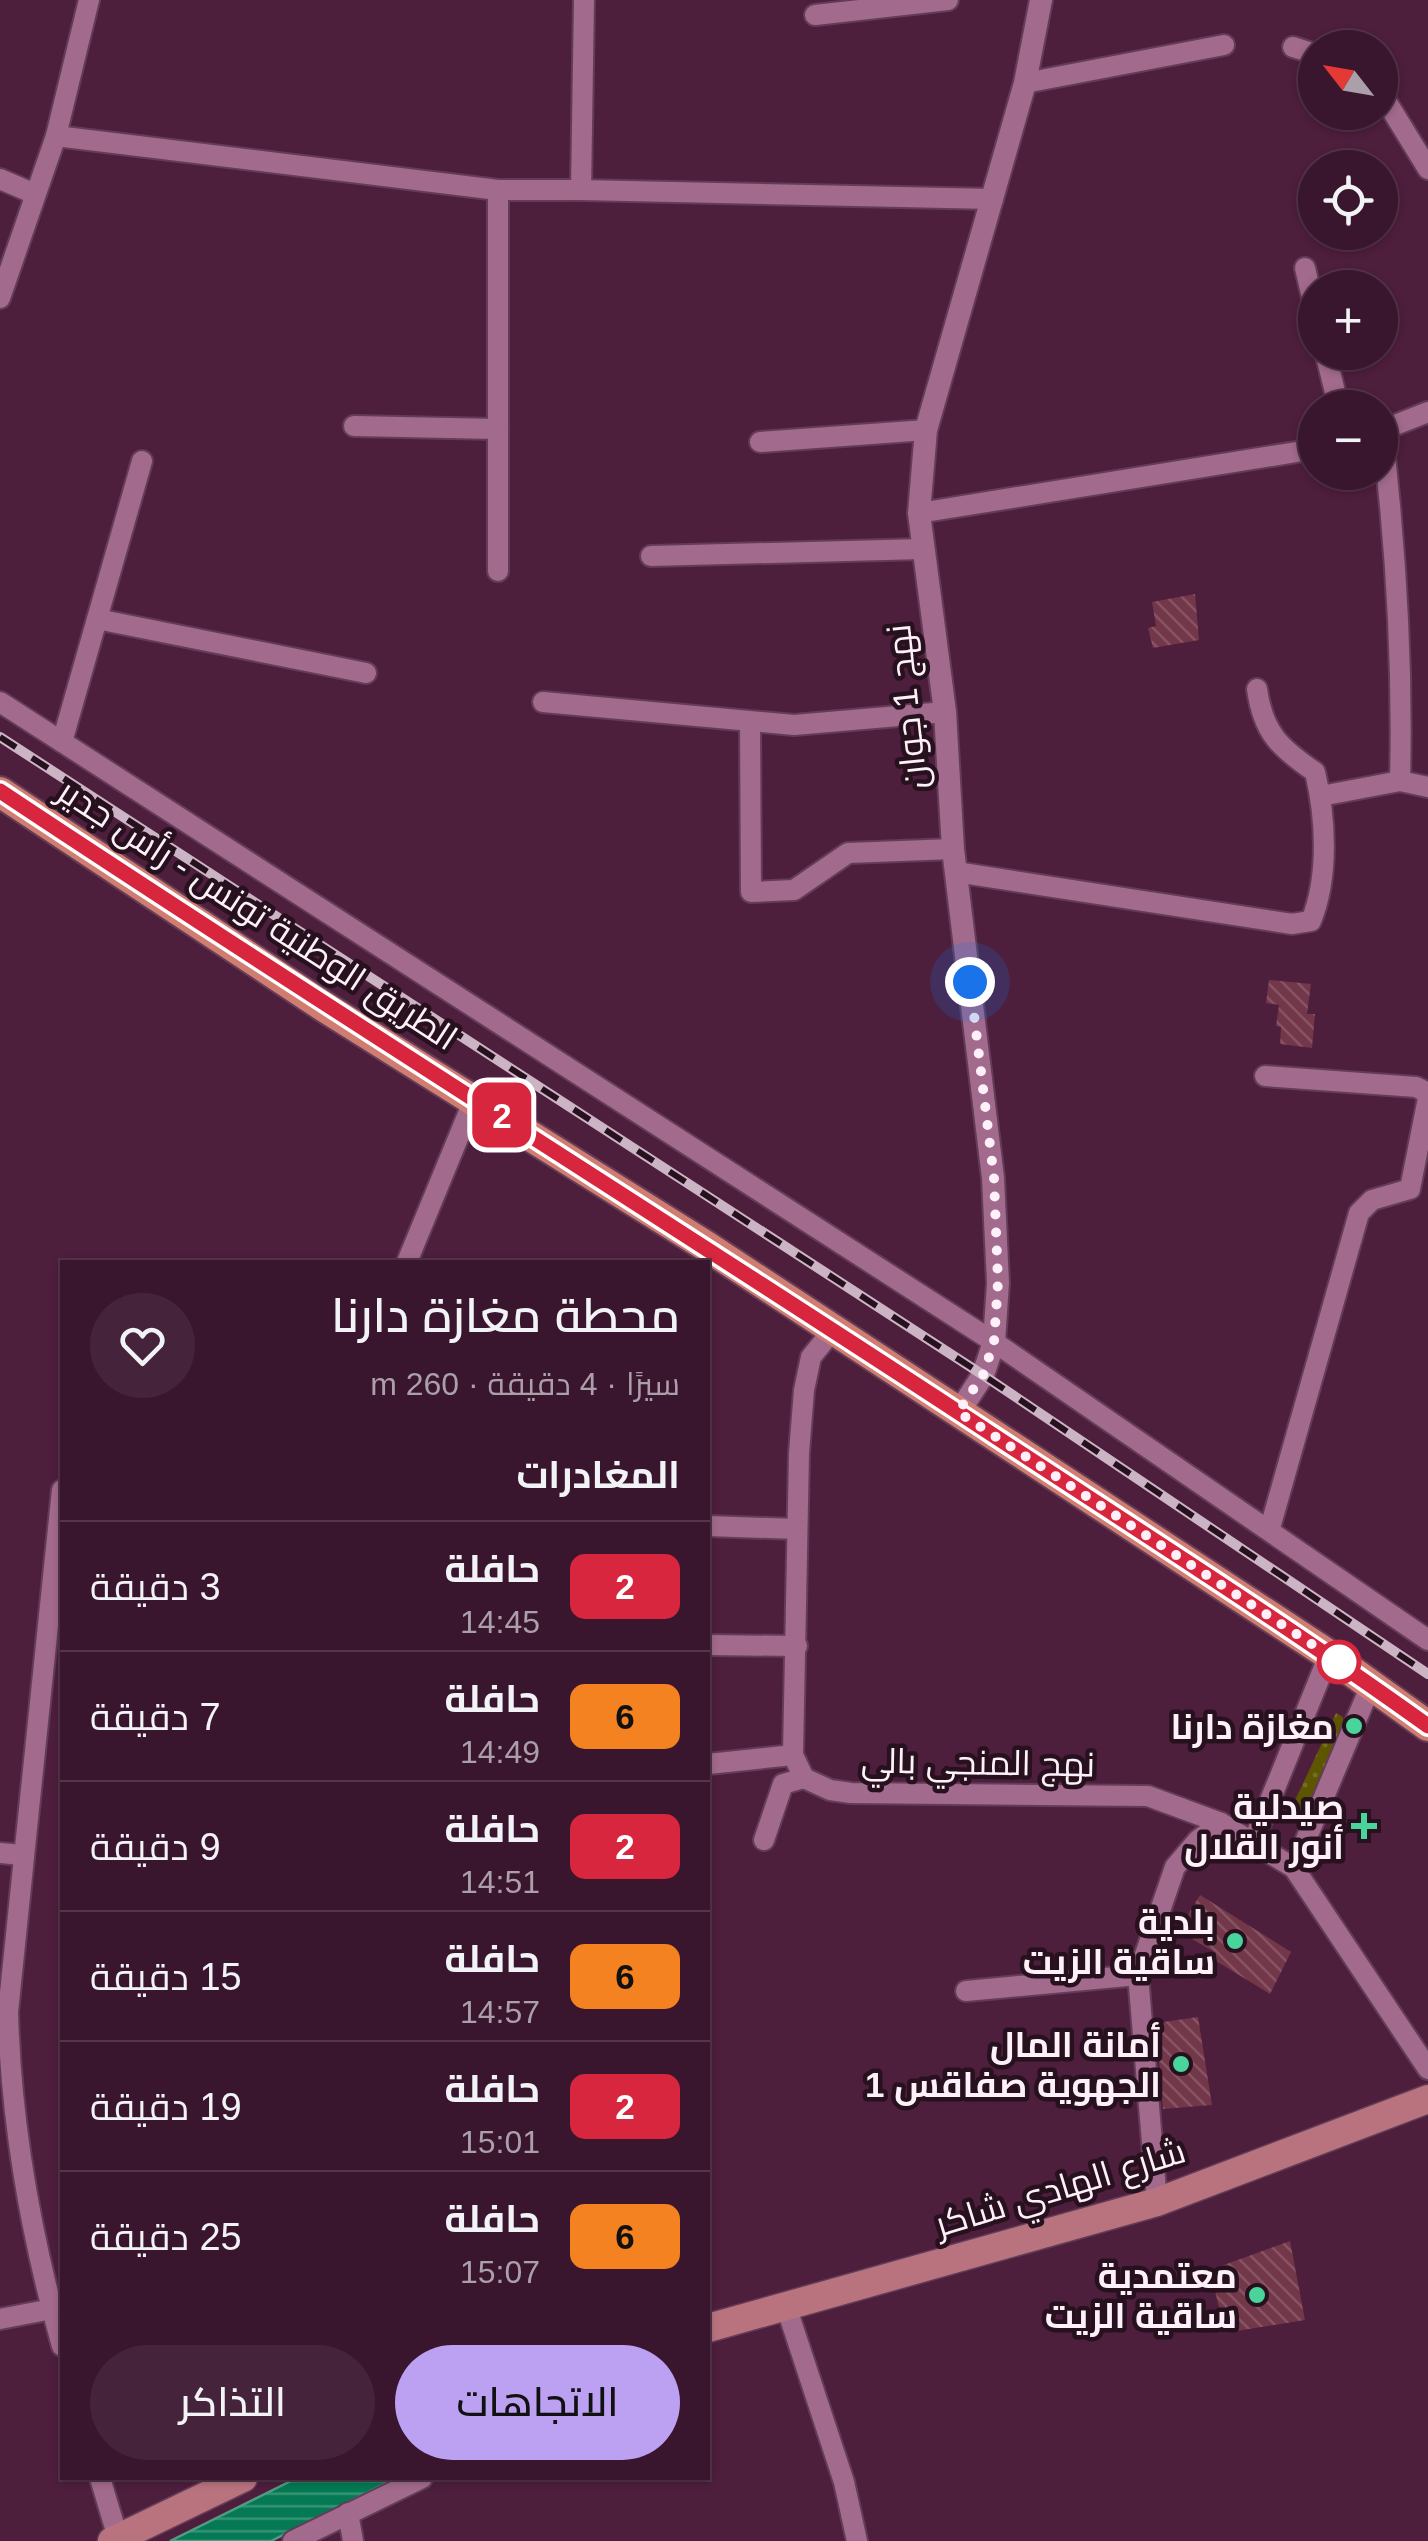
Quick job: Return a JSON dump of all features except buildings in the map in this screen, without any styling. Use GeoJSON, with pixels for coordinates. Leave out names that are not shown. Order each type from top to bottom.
{"type":"FeatureCollection","features":[{"type":"Feature","properties":{"kind":"main road","name":"الطريق الوطنية تونس - رأس جدير"},"geometry":{"type":"LineString","coordinates":[[0,792],[323,1006],[475,1097],[833,1330],[1329,1656],[1428,1726]]}},
{"type":"Feature","properties":{"kind":"main road","name":"شارع الهادي شاكر"},"geometry":{"type":"LineString","coordinates":[[710,2327],[1158,2202],[1428,2099]]}},
{"type":"Feature","properties":{"kind":"main road"},"geometry":{"type":"LineString","coordinates":[[115,2540],[238,2480]]}},
{"type":"Feature","properties":{"kind":"street"},"geometry":{"type":"LineString","coordinates":[[0,298],[56,136],[89,0]]}},
{"type":"Feature","properties":{"kind":"street"},"geometry":{"type":"LineString","coordinates":[[581,190],[584,0]]}},
{"type":"Feature","properties":{"kind":"street"},"geometry":{"type":"LineString","coordinates":[[815,15],[948,0]]}},
{"type":"Feature","properties":{"kind":"street","name":"نهج 1 جوان"},"geometry":{"type":"LineString","coordinates":[[958,1412],[983,1375],[994,1342],[998,1282],[994,1178],[954,860],[944,712],[919,512],[926,430],[1025,83],[1041,0]]}},
{"type":"Feature","properties":{"kind":"street"},"geometry":{"type":"LineString","coordinates":[[1025,83],[1224,45]]}},
{"type":"Feature","properties":{"kind":"street"},"geometry":{"type":"LineString","coordinates":[[1293,46],[1298,48]]}},
{"type":"Feature","properties":{"kind":"street"},"geometry":{"type":"LineString","coordinates":[[1398,120],[1428,169]]}},
{"type":"Feature","properties":{"kind":"street"},"geometry":{"type":"LineString","coordinates":[[56,136],[498,190],[993,199]]}},
{"type":"Feature","properties":{"kind":"street"},"geometry":{"type":"LineString","coordinates":[[0,179],[35,194]]}},
{"type":"Feature","properties":{"kind":"street"},"geometry":{"type":"LineString","coordinates":[[498,190],[498,570]]}},
{"type":"Feature","properties":{"kind":"street"},"geometry":{"type":"LineString","coordinates":[[1398,423],[1428,412]]}},
{"type":"Feature","properties":{"kind":"street"},"geometry":{"type":"LineString","coordinates":[[354,426],[496,429]]}},
{"type":"Feature","properties":{"kind":"street"},"geometry":{"type":"LineString","coordinates":[[760,442],[926,430]]}},
{"type":"Feature","properties":{"kind":"street"},"geometry":{"type":"LineString","coordinates":[[919,512],[1298,452]]}},
{"type":"Feature","properties":{"kind":"street"},"geometry":{"type":"LineString","coordinates":[[62,742],[142,460]]}},
{"type":"Feature","properties":{"kind":"street"},"geometry":{"type":"LineString","coordinates":[[1389,490],[1398,564],[1402,671],[1400,781]]}},
{"type":"Feature","properties":{"kind":"street"},"geometry":{"type":"LineString","coordinates":[[651,556],[922,549]]}},
{"type":"Feature","properties":{"kind":"street"},"geometry":{"type":"LineString","coordinates":[[97,619],[366,673]]}},
{"type":"Feature","properties":{"kind":"street"},"geometry":{"type":"LineString","coordinates":[[750,723],[751,892],[794,890],[848,852],[954,860],[1292,924],[1311,921],[1322,891],[1321,796],[1316,772],[1277,746],[1266,728],[1258,689]]}},
{"type":"Feature","properties":{"kind":"street"},"geometry":{"type":"LineString","coordinates":[[0,702],[994,1342],[1428,1640]]}},
{"type":"Feature","properties":{"kind":"street"},"geometry":{"type":"LineString","coordinates":[[543,702],[794,725],[944,712]]}},
{"type":"Feature","properties":{"kind":"street"},"geometry":{"type":"LineString","coordinates":[[1321,796],[1400,781],[1428,787]]}},
{"type":"Feature","properties":{"kind":"street"},"geometry":{"type":"LineString","coordinates":[[1265,1076],[1416,1087],[1428,1096],[1410,1188],[1372,1200],[1359,1212],[1270,1528]]}},
{"type":"Feature","properties":{"kind":"street"},"geometry":{"type":"LineString","coordinates":[[408,1260],[475,1097]]}},
{"type":"Feature","properties":{"kind":"street"},"geometry":{"type":"LineString","coordinates":[[764,1840],[782,1784],[804,1778],[794,1755],[797,1528],[807,1374],[811,1357],[833,1330]]}},
{"type":"Feature","properties":{"kind":"street"},"geometry":{"type":"LineString","coordinates":[[60,1511],[33,1793],[4,2012],[30,2224],[60,2338]]}},
{"type":"Feature","properties":{"kind":"street"},"geometry":{"type":"LineString","coordinates":[[710,1526],[797,1528]]}},
{"type":"Feature","properties":{"kind":"street"},"geometry":{"type":"LineString","coordinates":[[710,1645],[797,1646]]}},
{"type":"Feature","properties":{"kind":"street"},"geometry":{"type":"LineString","coordinates":[[1254,1840],[1329,1656]]}},
{"type":"Feature","properties":{"kind":"street"},"geometry":{"type":"LineString","coordinates":[[1294,1868],[1372,1686]]}},
{"type":"Feature","properties":{"kind":"street"},"geometry":{"type":"LineString","coordinates":[[710,1764],[794,1755]]}},
{"type":"Feature","properties":{"kind":"street","name":"نهج المنجي بالي"},"geometry":{"type":"LineString","coordinates":[[804,1778],[830,1790],[851,1793],[1148,1796],[1222,1823],[1294,1868],[1428,2069]]}},
{"type":"Feature","properties":{"kind":"street"},"geometry":{"type":"LineString","coordinates":[[1158,2202],[1138,1974],[1175,1867],[1198,1840],[1222,1823]]}},
{"type":"Feature","properties":{"kind":"street"},"geometry":{"type":"LineString","coordinates":[[0,1853],[22,1855]]}},
{"type":"Feature","properties":{"kind":"street"},"geometry":{"type":"LineString","coordinates":[[966,1991],[1138,1974]]}},
{"type":"Feature","properties":{"kind":"street"},"geometry":{"type":"LineString","coordinates":[[786,2306],[844,2482],[857,2541]]}},
{"type":"Feature","properties":{"kind":"street"},"geometry":{"type":"LineString","coordinates":[[0,2319],[52,2308]]}},
{"type":"Feature","properties":{"kind":"street"},"geometry":{"type":"LineString","coordinates":[[100,2480],[115,2540]]}},
{"type":"Feature","properties":{"kind":"street"},"geometry":{"type":"LineString","coordinates":[[294,2541],[418,2480]]}},
{"type":"Feature","properties":{"kind":"street"},"geometry":{"type":"LineString","coordinates":[[348,2514],[353,2541]]}},
{"type":"Feature","properties":{"kind":"shaded area"},"geometry":{"type":"Polygon","coordinates":[[[1336,1713],[1343,1717],[1343,1725],[1306,1813],[1297,1819],[1291,1809],[1336,1713]]]}},
{"type":"Feature","properties":{"kind":"shaded area"},"geometry":{"type":"Polygon","coordinates":[[[293,2480],[392,2480],[271,2541],[170,2541],[293,2480]]]}},
{"type":"Feature","properties":{"kind":"railway"},"geometry":{"type":"LineString","coordinates":[[0,737],[983,1375],[1428,1674]]}},
{"type":"Feature","properties":{"kind":"bus line","name":"2"},"geometry":{"type":"LineString","coordinates":[[0,791],[323,1006],[475,1097],[738,1267],[1329,1656],[1428,1726]]}},
{"type":"Feature","properties":{"kind":"place","name":"مغازة دارنا"},"geometry":{"type":"Point","coordinates":[1354,1726]}},
{"type":"Feature","properties":{"kind":"place","name":"صيدلية أنور القلال"},"geometry":{"type":"Point","coordinates":[1364,1826]}},
{"type":"Feature","properties":{"kind":"place","name":"بلدية ساقية الزيت"},"geometry":{"type":"Point","coordinates":[1235,1941]}},
{"type":"Feature","properties":{"kind":"place","name":"أمانة المال الجهوية صفاقس 1"},"geometry":{"type":"Point","coordinates":[1181,2064]}},
{"type":"Feature","properties":{"kind":"place","name":"معتمدية ساقية الزيت"},"geometry":{"type":"Point","coordinates":[1257,2295]}},
{"type":"Feature","properties":{"kind":"route"},"geometry":{"type":"LineString","coordinates":[[970,982],[994,1178],[998,1282],[994,1342],[983,1375],[958,1412],[1339,1662]]}}]}
